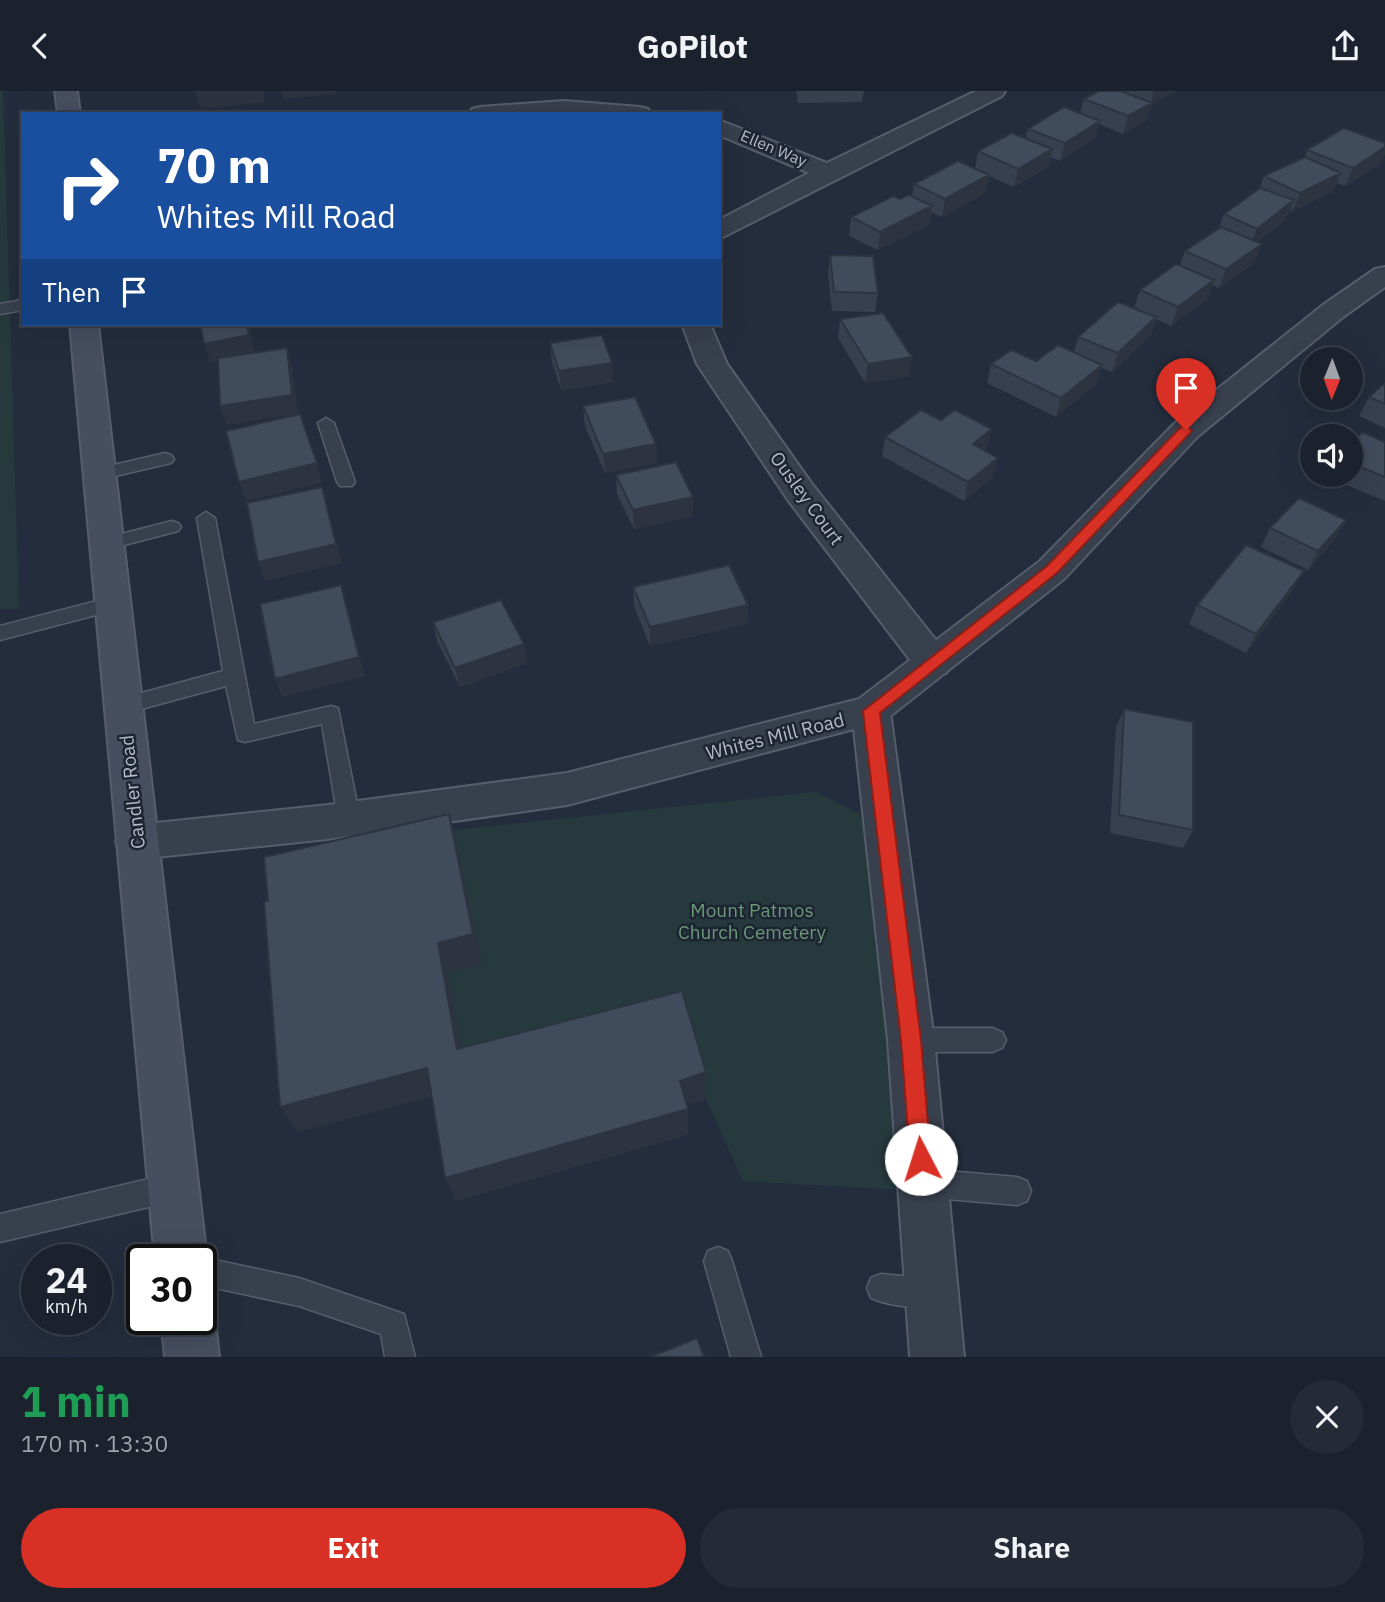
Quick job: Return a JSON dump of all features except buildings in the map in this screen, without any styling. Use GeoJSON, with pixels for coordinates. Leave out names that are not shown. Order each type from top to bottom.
{"type":"FeatureCollection","features":[{"type":"Feature","properties":{"kind":"main road"},"geometry":{"type":"LineString","coordinates":[[66,91],[69,112]]}},
{"type":"Feature","properties":{"kind":"main road","name":"Candler Road"},"geometry":{"type":"LineString","coordinates":[[84,326],[179,1244]]}},
{"type":"Feature","properties":{"kind":"main road"},"geometry":{"type":"LineString","coordinates":[[190,1335],[192,1357]]}},
{"type":"Feature","properties":{"kind":"street"},"geometry":{"type":"LineString","coordinates":[[721,230],[828,172],[994,91]]}},
{"type":"Feature","properties":{"kind":"street"},"geometry":{"type":"LineString","coordinates":[[508,112],[564,108],[615,112]]}},
{"type":"Feature","properties":{"kind":"street","name":"Ellen Way"},"geometry":{"type":"LineString","coordinates":[[721,128],[828,172]]}},
{"type":"Feature","properties":{"kind":"street","name":"Whites Mill Road"},"geometry":{"type":"LineString","coordinates":[[137,842],[349,819],[566,789],[871,711],[1052,570],[1186,430],[1333,311],[1385,275]]}},
{"type":"Feature","properties":{"kind":"street","name":"Ousley Court"},"geometry":{"type":"LineString","coordinates":[[697,326],[712,364],[800,492],[933,663]]}},
{"type":"Feature","properties":{"kind":"street"},"geometry":{"type":"LineString","coordinates":[[871,711],[911,1040],[937,1357]]}},
{"type":"Feature","properties":{"kind":"lane"},"geometry":{"type":"LineString","coordinates":[[0,309],[21,305]]}},
{"type":"Feature","properties":{"kind":"lane"},"geometry":{"type":"LineString","coordinates":[[326,423],[346,482]]}},
{"type":"Feature","properties":{"kind":"lane"},"geometry":{"type":"LineString","coordinates":[[98,474],[165,459]]}},
{"type":"Feature","properties":{"kind":"lane"},"geometry":{"type":"LineString","coordinates":[[206,519],[245,734],[331,713],[349,819]]}},
{"type":"Feature","properties":{"kind":"lane"},"geometry":{"type":"LineString","coordinates":[[105,544],[172,527]]}},
{"type":"Feature","properties":{"kind":"lane"},"geometry":{"type":"LineString","coordinates":[[0,633],[112,604]]}},
{"type":"Feature","properties":{"kind":"lane"},"geometry":{"type":"LineString","coordinates":[[122,706],[233,676]]}},
{"type":"Feature","properties":{"kind":"lane"},"geometry":{"type":"LineString","coordinates":[[911,1040],[993,1040]]}},
{"type":"Feature","properties":{"kind":"lane"},"geometry":{"type":"LineString","coordinates":[[923,1183],[1017,1191]]}},
{"type":"Feature","properties":{"kind":"lane"},"geometry":{"type":"LineString","coordinates":[[0,1228],[174,1187]]}},
{"type":"Feature","properties":{"kind":"lane"},"geometry":{"type":"LineString","coordinates":[[718,1261],[746,1357]]}},
{"type":"Feature","properties":{"kind":"lane"},"geometry":{"type":"LineString","coordinates":[[217,1274],[299,1292],[394,1324],[400,1357]]}},
{"type":"Feature","properties":{"kind":"lane"},"geometry":{"type":"LineString","coordinates":[[881,1288],[932,1293]]}},
{"type":"Feature","properties":{"kind":"green space"},"geometry":{"type":"Polygon","coordinates":[[[0,91],[3,91],[19,609],[0,609],[0,91]]]}},
{"type":"Feature","properties":{"kind":"green space","name":"Mount Patmos Church Cemetery"},"geometry":{"type":"Polygon","coordinates":[[[816,792],[864,816],[902,1190],[743,1181],[706,1099],[682,1020],[467,1077],[448,973],[482,964],[454,830],[816,792]]]}},
{"type":"Feature","properties":{"kind":"route"},"geometry":{"type":"LineString","coordinates":[[921,1159],[911,1040],[871,711],[1052,570],[1186,430]]}}]}
